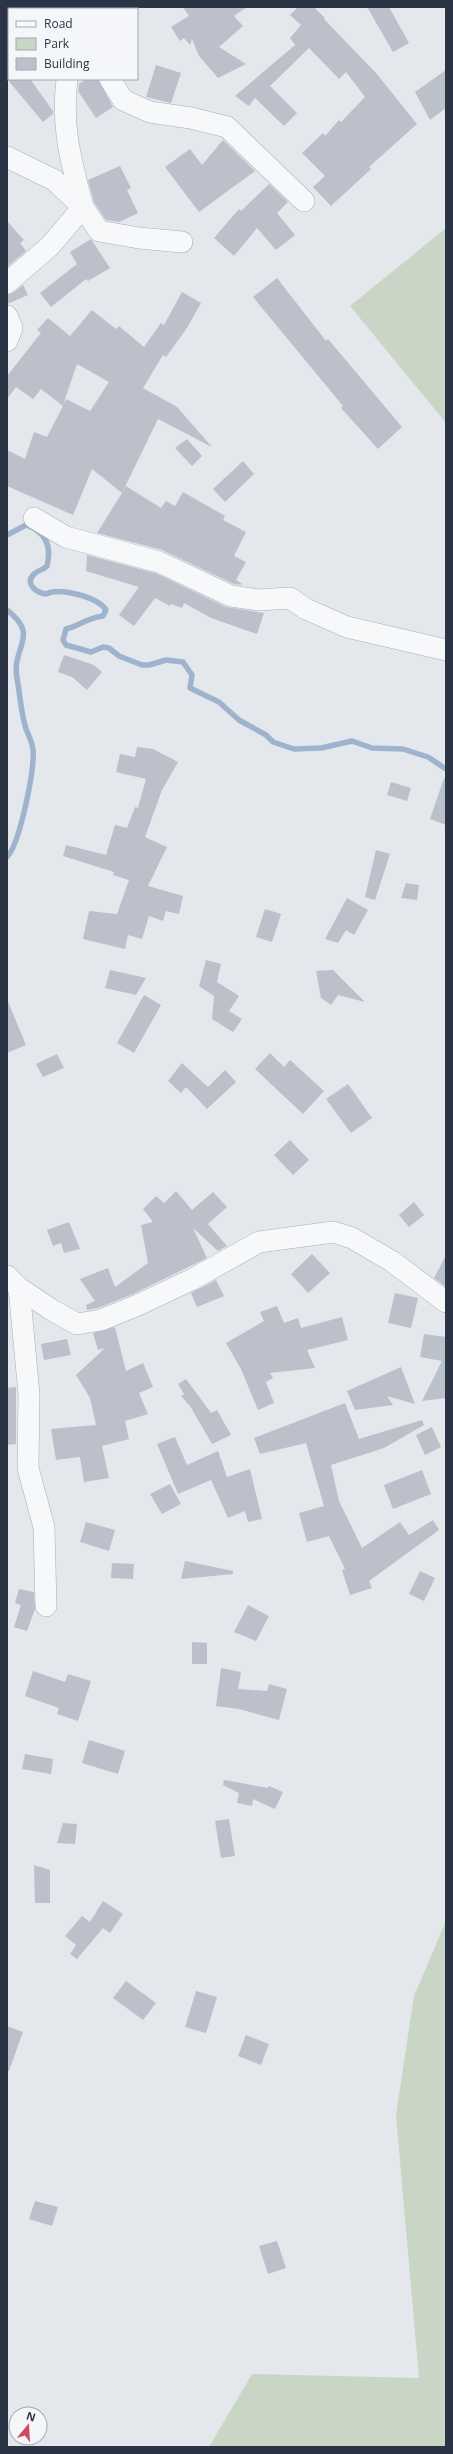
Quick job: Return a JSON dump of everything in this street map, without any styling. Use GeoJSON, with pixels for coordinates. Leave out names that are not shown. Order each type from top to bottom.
{"type":"FeatureCollection","features":[{"type":"Feature","properties":{"kind":"street"},"geometry":{"type":"LineString","coordinates":[[67,80],[63,108],[68,150],[83,207]]}},
{"type":"Feature","properties":{"kind":"street"},"geometry":{"type":"LineString","coordinates":[[111,80],[123,100],[150,112],[191,118],[227,127],[304,201]]}},
{"type":"Feature","properties":{"kind":"street"},"geometry":{"type":"LineString","coordinates":[[7,156],[54,180],[83,207],[99,231],[139,238],[182,242]]}},
{"type":"Feature","properties":{"kind":"street"},"geometry":{"type":"LineString","coordinates":[[7,283],[50,246],[83,207]]}},
{"type":"Feature","properties":{"kind":"street"},"geometry":{"type":"LineString","coordinates":[[7,316],[12,328],[7,341]]}},
{"type":"Feature","properties":{"kind":"street"},"geometry":{"type":"LineString","coordinates":[[34,518],[66,537],[159,562],[231,596],[259,600],[290,598],[306,609],[347,627],[446,650]]}},
{"type":"Feature","properties":{"kind":"street"},"geometry":{"type":"LineString","coordinates":[[13,1282],[78,1324],[101,1320],[138,1305],[193,1279],[259,1242],[333,1232],[352,1238],[393,1262],[446,1302]]}},
{"type":"Feature","properties":{"kind":"street"},"geometry":{"type":"LineString","coordinates":[[13,1282],[29,1394],[28,1468],[44,1527],[46,1606]]}},
{"type":"Feature","properties":{"kind":"green space"},"geometry":{"type":"Polygon","coordinates":[[[446,228],[446,423],[350,306],[446,228]]]}},
{"type":"Feature","properties":{"kind":"green space"},"geometry":{"type":"Polygon","coordinates":[[[446,1921],[446,2447],[209,2447],[252,2374],[419,2378],[396,2115],[414,1996],[446,1921]]]}},
{"type":"Feature","properties":{"kind":"building"},"geometry":{"type":"Polygon","coordinates":[[[183,7],[247,7],[234,16],[243,26],[219,47],[246,64],[218,78],[199,56],[192,39],[190,45],[184,38],[180,41],[171,27],[189,16],[183,7]]]}},
{"type":"Feature","properties":{"kind":"building"},"geometry":{"type":"Polygon","coordinates":[[[298,7],[314,7],[376,73],[417,124],[369,167],[371,169],[331,206],[313,187],[325,176],[302,153],[323,133],[325,136],[339,120],[341,122],[365,97],[346,72],[339,79],[309,48],[270,86],[297,113],[284,126],[255,98],[249,106],[235,96],[295,45],[290,38],[301,25],[290,15],[298,7]]]}},
{"type":"Feature","properties":{"kind":"building"},"geometry":{"type":"Polygon","coordinates":[[[367,7],[389,7],[409,43],[393,52],[367,7]]]}},
{"type":"Feature","properties":{"kind":"building"},"geometry":{"type":"Polygon","coordinates":[[[156,65],[181,73],[171,103],[146,97],[156,65]]]}},
{"type":"Feature","properties":{"kind":"building"},"geometry":{"type":"Polygon","coordinates":[[[446,70],[446,108],[430,120],[415,92],[446,70]]]}},
{"type":"Feature","properties":{"kind":"building"},"geometry":{"type":"Polygon","coordinates":[[[7,79],[31,80],[53,111],[53,114],[43,122],[7,79]]]}},
{"type":"Feature","properties":{"kind":"building"},"geometry":{"type":"Polygon","coordinates":[[[85,80],[99,80],[113,107],[96,118],[78,91],[79,84],[85,80]]]}},
{"type":"Feature","properties":{"kind":"building"},"geometry":{"type":"Polygon","coordinates":[[[223,140],[255,171],[199,212],[165,167],[190,149],[202,165],[223,140]]]}},
{"type":"Feature","properties":{"kind":"building"},"geometry":{"type":"Polygon","coordinates":[[[120,166],[131,188],[127,190],[138,213],[119,222],[106,220],[94,202],[88,180],[120,166]]]}},
{"type":"Feature","properties":{"kind":"building"},"geometry":{"type":"Polygon","coordinates":[[[269,184],[288,202],[277,213],[295,235],[276,250],[257,228],[234,256],[214,238],[239,209],[241,211],[269,184]]]}},
{"type":"Feature","properties":{"kind":"building"},"geometry":{"type":"Polygon","coordinates":[[[7,221],[24,240],[20,243],[26,251],[7,267],[7,221]]]}},
{"type":"Feature","properties":{"kind":"building"},"geometry":{"type":"Polygon","coordinates":[[[91,239],[110,268],[88,281],[86,279],[51,307],[40,293],[77,264],[70,252],[91,239]]]}},
{"type":"Feature","properties":{"kind":"building"},"geometry":{"type":"Polygon","coordinates":[[[277,278],[326,341],[328,339],[402,427],[378,449],[341,408],[343,406],[253,297],[277,278]]]}},
{"type":"Feature","properties":{"kind":"building"},"geometry":{"type":"Polygon","coordinates":[[[23,285],[28,295],[7,304],[7,295],[23,285]]]}},
{"type":"Feature","properties":{"kind":"building"},"geometry":{"type":"Polygon","coordinates":[[[182,292],[201,303],[187,328],[166,357],[163,355],[143,388],[177,407],[212,447],[158,419],[122,493],[92,469],[73,515],[7,486],[7,450],[25,459],[34,432],[47,437],[63,406],[41,389],[33,399],[16,387],[7,399],[7,376],[41,333],[37,330],[48,318],[70,336],[92,310],[116,329],[119,326],[144,347],[161,323],[164,325],[182,292]],[[77,364],[63,405],[66,399],[90,411],[109,382],[77,364]]]}},
{"type":"Feature","properties":{"kind":"building"},"geometry":{"type":"Polygon","coordinates":[[[187,439],[202,456],[192,466],[175,448],[187,439]]]}},
{"type":"Feature","properties":{"kind":"building"},"geometry":{"type":"Polygon","coordinates":[[[243,461],[254,474],[225,502],[213,489],[243,461]]]}},
{"type":"Feature","properties":{"kind":"building"},"geometry":{"type":"Polygon","coordinates":[[[126,486],[161,508],[166,501],[175,506],[183,492],[225,516],[223,520],[246,532],[234,556],[246,562],[236,580],[242,584],[234,584],[162,550],[97,533],[126,486]]]}},
{"type":"Feature","properties":{"kind":"building"},"geometry":{"type":"Polygon","coordinates":[[[87,555],[155,573],[226,607],[264,613],[257,634],[211,618],[184,603],[182,608],[171,604],[170,606],[155,598],[134,626],[119,615],[139,587],[86,571],[87,555]]]}},
{"type":"Feature","properties":{"kind":"building"},"geometry":{"type":"Polygon","coordinates":[[[64,655],[94,665],[102,672],[87,690],[72,677],[58,672],[64,655]]]}},
{"type":"Feature","properties":{"kind":"building"},"geometry":{"type":"Polygon","coordinates":[[[137,747],[153,749],[178,762],[162,790],[145,837],[167,847],[148,886],[183,896],[179,914],[166,911],[163,921],[149,916],[142,939],[128,935],[125,949],[83,939],[89,911],[117,914],[129,880],[113,875],[114,872],[63,856],[66,845],[106,855],[115,825],[127,828],[135,807],[138,808],[146,779],[116,772],[120,754],[135,757],[137,747]]]}},
{"type":"Feature","properties":{"kind":"building"},"geometry":{"type":"Polygon","coordinates":[[[444,778],[446,779],[446,825],[430,819],[444,778]]]}},
{"type":"Feature","properties":{"kind":"building"},"geometry":{"type":"Polygon","coordinates":[[[391,782],[411,788],[407,801],[387,795],[391,782]]]}},
{"type":"Feature","properties":{"kind":"building"},"geometry":{"type":"Polygon","coordinates":[[[376,850],[390,854],[375,900],[365,897],[376,850]]]}},
{"type":"Feature","properties":{"kind":"building"},"geometry":{"type":"Polygon","coordinates":[[[406,883],[419,885],[417,900],[401,898],[406,883]]]}},
{"type":"Feature","properties":{"kind":"building"},"geometry":{"type":"Polygon","coordinates":[[[347,898],[368,910],[354,935],[346,930],[338,943],[325,939],[347,898]]]}},
{"type":"Feature","properties":{"kind":"building"},"geometry":{"type":"Polygon","coordinates":[[[265,909],[281,914],[272,942],[256,937],[265,909]]]}},
{"type":"Feature","properties":{"kind":"building"},"geometry":{"type":"Polygon","coordinates":[[[206,960],[221,964],[217,982],[239,996],[229,1011],[242,1019],[233,1032],[212,1019],[214,996],[199,986],[206,960]]]}},
{"type":"Feature","properties":{"kind":"building"},"geometry":{"type":"Polygon","coordinates":[[[110,970],[146,978],[136,995],[105,988],[110,970]]]}},
{"type":"Feature","properties":{"kind":"building"},"geometry":{"type":"Polygon","coordinates":[[[333,970],[365,1002],[338,995],[331,1005],[321,998],[316,971],[333,970]]]}},
{"type":"Feature","properties":{"kind":"building"},"geometry":{"type":"Polygon","coordinates":[[[144,995],[161,1005],[134,1053],[117,1043],[144,995]]]}},
{"type":"Feature","properties":{"kind":"building"},"geometry":{"type":"Polygon","coordinates":[[[7,999],[26,1045],[7,1053],[7,999]]]}},
{"type":"Feature","properties":{"kind":"building"},"geometry":{"type":"Polygon","coordinates":[[[270,1053],[284,1067],[290,1060],[324,1091],[303,1114],[255,1069],[270,1053]]]}},
{"type":"Feature","properties":{"kind":"building"},"geometry":{"type":"Polygon","coordinates":[[[57,1054],[64,1068],[43,1077],[36,1064],[57,1054]]]}},
{"type":"Feature","properties":{"kind":"building"},"geometry":{"type":"Polygon","coordinates":[[[182,1063],[208,1087],[225,1070],[236,1082],[207,1109],[186,1087],[181,1093],[168,1081],[182,1063]]]}},
{"type":"Feature","properties":{"kind":"building"},"geometry":{"type":"Polygon","coordinates":[[[348,1084],[372,1118],[351,1133],[326,1099],[348,1084]]]}},
{"type":"Feature","properties":{"kind":"building"},"geometry":{"type":"Polygon","coordinates":[[[290,1140],[309,1160],[293,1175],[274,1155],[290,1140]]]}},
{"type":"Feature","properties":{"kind":"building"},"geometry":{"type":"Polygon","coordinates":[[[176,1191],[192,1210],[213,1192],[227,1207],[208,1224],[227,1246],[218,1251],[193,1228],[207,1258],[133,1294],[98,1308],[87,1310],[86,1305],[95,1301],[80,1279],[108,1268],[115,1287],[148,1263],[141,1225],[153,1222],[143,1209],[156,1196],[164,1203],[176,1191]]]}},
{"type":"Feature","properties":{"kind":"building"},"geometry":{"type":"Polygon","coordinates":[[[414,1202],[424,1215],[409,1227],[399,1215],[414,1202]]]}},
{"type":"Feature","properties":{"kind":"building"},"geometry":{"type":"Polygon","coordinates":[[[69,1222],[80,1249],[64,1253],[61,1243],[53,1246],[47,1230],[69,1222]]]}},
{"type":"Feature","properties":{"kind":"building"},"geometry":{"type":"Polygon","coordinates":[[[312,1254],[330,1273],[308,1293],[291,1274],[312,1254]]]}},
{"type":"Feature","properties":{"kind":"building"},"geometry":{"type":"Polygon","coordinates":[[[446,1255],[446,1287],[434,1278],[446,1255]]]}},
{"type":"Feature","properties":{"kind":"building"},"geometry":{"type":"Polygon","coordinates":[[[216,1280],[224,1296],[197,1307],[191,1293],[216,1280]]]}},
{"type":"Feature","properties":{"kind":"building"},"geometry":{"type":"Polygon","coordinates":[[[395,1293],[418,1298],[411,1328],[388,1323],[395,1293]]]}},
{"type":"Feature","properties":{"kind":"building"},"geometry":{"type":"Polygon","coordinates":[[[277,1306],[284,1323],[298,1318],[301,1328],[342,1317],[348,1340],[307,1350],[315,1368],[270,1373],[273,1378],[266,1382],[274,1403],[258,1410],[241,1369],[226,1343],[264,1321],[260,1312],[277,1306]]]}},
{"type":"Feature","properties":{"kind":"building"},"geometry":{"type":"Polygon","coordinates":[[[115,1327],[126,1371],[143,1363],[153,1387],[139,1393],[148,1414],[125,1421],[129,1439],[102,1446],[109,1478],[84,1482],[80,1457],[56,1460],[51,1429],[96,1425],[90,1398],[76,1375],[105,1348],[98,1350],[93,1333],[115,1327]]]}},
{"type":"Feature","properties":{"kind":"building"},"geometry":{"type":"Polygon","coordinates":[[[424,1334],[446,1337],[446,1398],[422,1401],[442,1361],[420,1357],[424,1334]]]}},
{"type":"Feature","properties":{"kind":"building"},"geometry":{"type":"Polygon","coordinates":[[[67,1339],[71,1355],[44,1360],[41,1344],[67,1339]]]}},
{"type":"Feature","properties":{"kind":"building"},"geometry":{"type":"Polygon","coordinates":[[[401,1367],[415,1404],[387,1396],[393,1405],[355,1410],[347,1391],[401,1367]]]}},
{"type":"Feature","properties":{"kind":"building"},"geometry":{"type":"Polygon","coordinates":[[[186,1379],[211,1413],[217,1410],[231,1435],[212,1444],[190,1406],[181,1396],[184,1394],[178,1384],[186,1379]]]}},
{"type":"Feature","properties":{"kind":"building"},"geometry":{"type":"Polygon","coordinates":[[[16,1387],[16,1444],[7,1445],[7,1388],[16,1387]]]}},
{"type":"Feature","properties":{"kind":"building"},"geometry":{"type":"Polygon","coordinates":[[[345,1403],[359,1439],[422,1420],[424,1425],[384,1448],[331,1465],[339,1501],[362,1548],[400,1522],[409,1535],[433,1520],[439,1530],[369,1581],[372,1588],[350,1595],[342,1570],[345,1569],[329,1536],[307,1542],[299,1513],[324,1506],[306,1443],[260,1454],[254,1438],[345,1403]]]}},
{"type":"Feature","properties":{"kind":"building"},"geometry":{"type":"Polygon","coordinates":[[[432,1427],[441,1447],[425,1455],[416,1435],[432,1427]]]}},
{"type":"Feature","properties":{"kind":"building"},"geometry":{"type":"Polygon","coordinates":[[[175,1437],[187,1465],[218,1451],[227,1477],[250,1469],[262,1519],[248,1522],[245,1511],[228,1518],[211,1480],[178,1494],[157,1444],[175,1437]]]}},
{"type":"Feature","properties":{"kind":"building"},"geometry":{"type":"Polygon","coordinates":[[[422,1470],[431,1494],[393,1509],[384,1485],[422,1470]]]}},
{"type":"Feature","properties":{"kind":"building"},"geometry":{"type":"Polygon","coordinates":[[[170,1484],[181,1504],[162,1514],[150,1494],[170,1484]]]}},
{"type":"Feature","properties":{"kind":"building"},"geometry":{"type":"Polygon","coordinates":[[[86,1522],[115,1530],[109,1551],[80,1542],[86,1522]]]}},
{"type":"Feature","properties":{"kind":"building"},"geometry":{"type":"Polygon","coordinates":[[[185,1561],[233,1571],[233,1574],[181,1579],[185,1561]]]}},
{"type":"Feature","properties":{"kind":"building"},"geometry":{"type":"Polygon","coordinates":[[[112,1563],[134,1564],[133,1579],[111,1578],[112,1563]]]}},
{"type":"Feature","properties":{"kind":"building"},"geometry":{"type":"Polygon","coordinates":[[[420,1571],[435,1578],[424,1601],[409,1594],[420,1571]]]}},
{"type":"Feature","properties":{"kind":"building"},"geometry":{"type":"Polygon","coordinates":[[[19,1589],[34,1592],[35,1609],[27,1631],[14,1627],[21,1605],[15,1603],[19,1589]]]}},
{"type":"Feature","properties":{"kind":"building"},"geometry":{"type":"Polygon","coordinates":[[[248,1605],[269,1616],[256,1641],[234,1632],[248,1605]]]}},
{"type":"Feature","properties":{"kind":"building"},"geometry":{"type":"Polygon","coordinates":[[[192,1642],[207,1643],[207,1664],[192,1664],[192,1642]]]}},
{"type":"Feature","properties":{"kind":"building"},"geometry":{"type":"Polygon","coordinates":[[[221,1668],[241,1672],[238,1689],[267,1691],[269,1684],[287,1689],[279,1720],[239,1709],[216,1706],[221,1668]]]}},
{"type":"Feature","properties":{"kind":"building"},"geometry":{"type":"Polygon","coordinates":[[[33,1671],[65,1682],[68,1674],[91,1681],[78,1721],[57,1714],[59,1708],[25,1696],[33,1671]]]}},
{"type":"Feature","properties":{"kind":"building"},"geometry":{"type":"Polygon","coordinates":[[[89,1740],[125,1751],[118,1774],[82,1763],[89,1740]]]}},
{"type":"Feature","properties":{"kind":"building"},"geometry":{"type":"Polygon","coordinates":[[[25,1754],[53,1759],[51,1774],[22,1769],[25,1754]]]}},
{"type":"Feature","properties":{"kind":"building"},"geometry":{"type":"Polygon","coordinates":[[[224,1780],[268,1788],[269,1786],[283,1792],[275,1809],[253,1799],[252,1806],[237,1803],[239,1793],[223,1785],[224,1780]]]}},
{"type":"Feature","properties":{"kind":"building"},"geometry":{"type":"Polygon","coordinates":[[[229,1819],[235,1856],[221,1858],[215,1821],[229,1819]]]}},
{"type":"Feature","properties":{"kind":"building"},"geometry":{"type":"Polygon","coordinates":[[[63,1823],[77,1824],[75,1844],[57,1843],[63,1823]]]}},
{"type":"Feature","properties":{"kind":"building"},"geometry":{"type":"Polygon","coordinates":[[[34,1865],[50,1870],[50,1903],[35,1903],[34,1865]]]}},
{"type":"Feature","properties":{"kind":"building"},"geometry":{"type":"Polygon","coordinates":[[[103,1901],[123,1914],[110,1933],[103,1928],[77,1959],[70,1954],[76,1945],[65,1936],[82,1916],[90,1922],[103,1901]]]}},
{"type":"Feature","properties":{"kind":"building"},"geometry":{"type":"Polygon","coordinates":[[[126,1981],[156,2003],[143,2020],[113,1998],[126,1981]]]}},
{"type":"Feature","properties":{"kind":"building"},"geometry":{"type":"Polygon","coordinates":[[[196,1991],[217,1997],[206,2033],[185,2027],[196,1991]]]}},
{"type":"Feature","properties":{"kind":"building"},"geometry":{"type":"Polygon","coordinates":[[[7,2026],[23,2032],[9,2071],[7,2070],[7,2026]]]}},
{"type":"Feature","properties":{"kind":"building"},"geometry":{"type":"Polygon","coordinates":[[[246,2035],[269,2044],[261,2065],[238,2056],[246,2035]]]}},
{"type":"Feature","properties":{"kind":"building"},"geometry":{"type":"Polygon","coordinates":[[[35,2201],[58,2207],[52,2226],[29,2219],[35,2201]]]}},
{"type":"Feature","properties":{"kind":"building"},"geometry":{"type":"Polygon","coordinates":[[[277,2241],[286,2268],[268,2274],[259,2246],[277,2241]]]}},
{"type":"Feature","properties":{"kind":"waterway"},"geometry":{"type":"LineString","coordinates":[[7,535],[26,525],[33,528],[43,536],[46,541],[49,552],[47,566],[34,574],[30,581],[36,590],[46,594],[52,592],[78,594],[95,601],[102,605],[106,610],[103,616],[92,618],[66,629],[63,640],[66,645],[91,652],[103,647],[109,648],[119,656],[142,665],[149,665],[166,660],[183,662],[192,675],[190,688],[219,702],[239,720],[266,735],[273,742],[294,749],[321,748],[352,741],[372,748],[403,749],[428,757],[446,769]]}},
{"type":"Feature","properties":{"kind":"waterway"},"geometry":{"type":"LineString","coordinates":[[7,610],[17,619],[22,627],[24,635],[16,667],[24,723],[33,749],[32,772],[26,805],[17,837],[7,857]]}}]}
